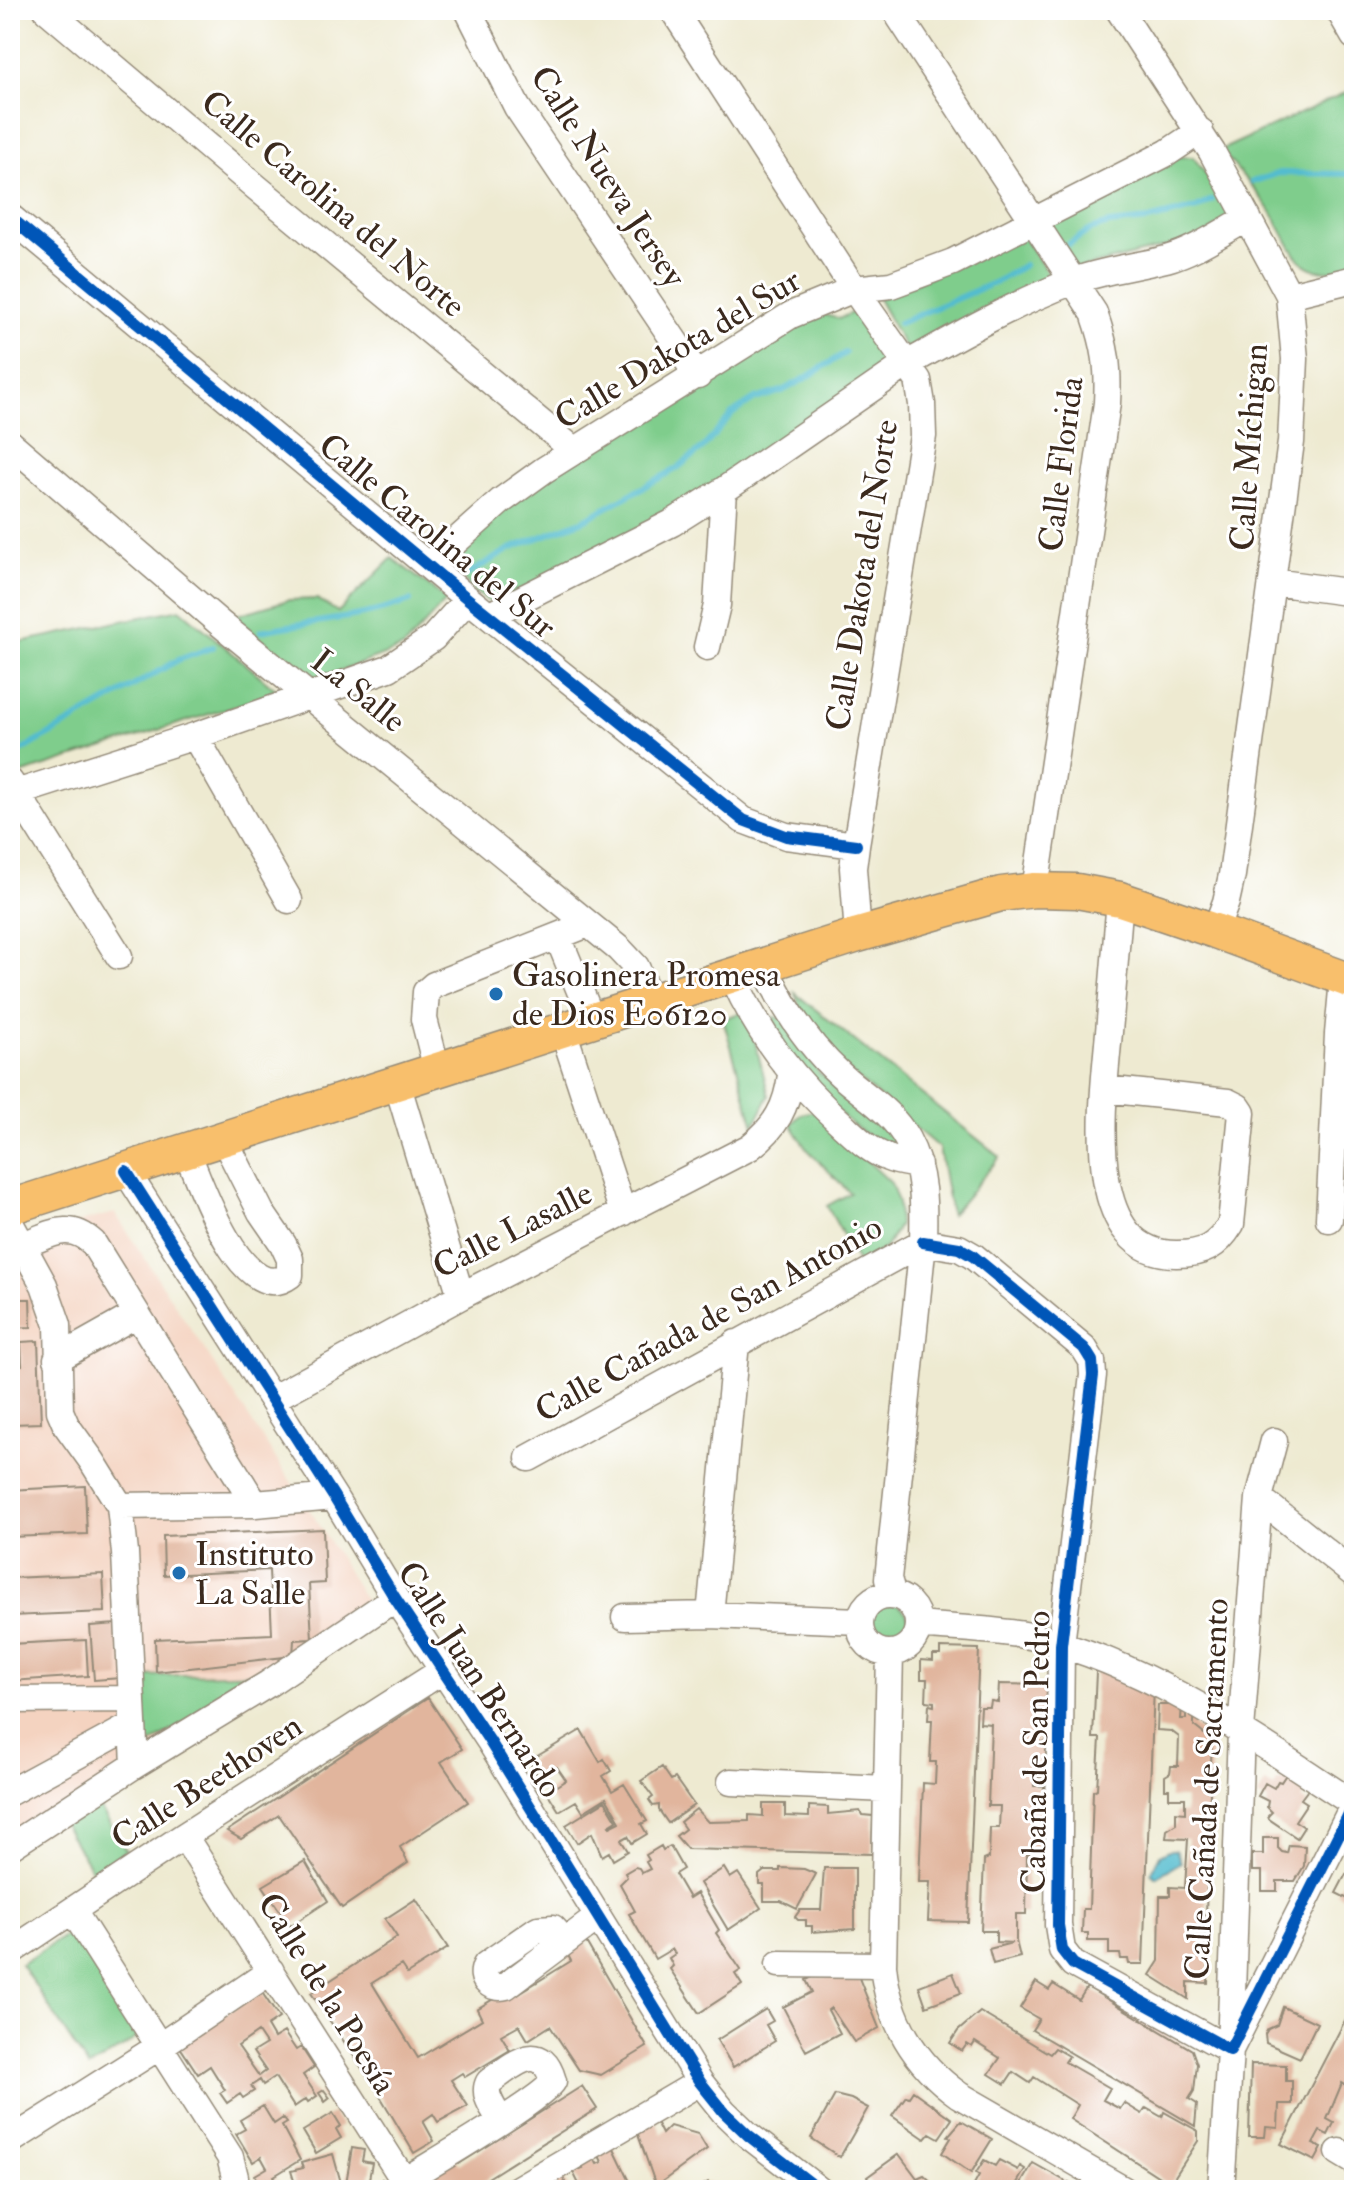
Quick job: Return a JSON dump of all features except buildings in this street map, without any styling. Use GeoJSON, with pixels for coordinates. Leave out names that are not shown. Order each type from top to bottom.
{"type":"FeatureCollection","features":[{"type":"Feature","properties":{"kind":"main road"},"geometry":{"type":"LineString","coordinates":[[10,1207],[858,935],[1001,894],[1035,890],[1077,891],[1120,899],[1349,980]]}},
{"type":"Feature","properties":{"kind":"street","name":"Calle Carolina del Norte"},"geometry":{"type":"LineString","coordinates":[[47,10],[575,451]]}},
{"type":"Feature","properties":{"kind":"street","name":"Calle Nueva Jersey"},"geometry":{"type":"LineString","coordinates":[[468,10],[517,107],[698,376]]}},
{"type":"Feature","properties":{"kind":"street","name":"Calle Dakota del Norte"},"geometry":{"type":"LineString","coordinates":[[673,10],[854,289],[918,380],[923,436],[853,868],[858,935]]}},
{"type":"Feature","properties":{"kind":"street","name":"Calle Florida"},"geometry":{"type":"LineString","coordinates":[[895,10],[1094,313],[1105,344],[1109,369],[1107,403],[1035,890]]}},
{"type":"Feature","properties":{"kind":"street","name":"Calle Míchigan"},"geometry":{"type":"LineString","coordinates":[[1119,10],[1200,131],[1289,295],[1295,359],[1291,442],[1232,875],[1215,931]]}},
{"type":"Feature","properties":{"kind":"street"},"geometry":{"type":"LineString","coordinates":[[1339,10],[1354,36]]}},
{"type":"Feature","properties":{"kind":"street","name":"Calle Dakota del Sur"},"geometry":{"type":"LineString","coordinates":[[429,565],[501,501],[791,315],[854,289],[891,285],[923,275],[1033,223],[1167,153],[1200,131]]}},
{"type":"Feature","properties":{"kind":"street","name":"Calle Carolina del Sur"},"geometry":{"type":"LineString","coordinates":[[10,217],[468,599],[743,820],[786,836],[856,845]]}},
{"type":"Feature","properties":{"kind":"street"},"geometry":{"type":"LineString","coordinates":[[490,615],[623,549],[724,490],[907,364],[1011,309],[1104,271],[1167,259],[1248,218]]}},
{"type":"Feature","properties":{"kind":"street"},"geometry":{"type":"LineString","coordinates":[[1289,295],[1354,279]]}},
{"type":"Feature","properties":{"kind":"street","name":"La Salle"},"geometry":{"type":"LineString","coordinates":[[10,443],[222,625],[619,949],[636,967],[651,1001]]}},
{"type":"Feature","properties":{"kind":"street"},"geometry":{"type":"LineString","coordinates":[[707,647],[717,605],[724,490]]}},
{"type":"Feature","properties":{"kind":"street"},"geometry":{"type":"LineString","coordinates":[[1273,582],[1354,593]]}},
{"type":"Feature","properties":{"kind":"street"},"geometry":{"type":"LineString","coordinates":[[119,956],[12,789],[195,736],[389,668],[433,638],[468,599]]}},
{"type":"Feature","properties":{"kind":"street"},"geometry":{"type":"LineString","coordinates":[[195,736],[289,900]]}},
{"type":"Feature","properties":{"kind":"street"},"geometry":{"type":"LineString","coordinates":[[1104,1089],[1228,1102],[1242,1113],[1231,1224],[1222,1239],[1207,1250],[1171,1254],[1148,1250],[1135,1242],[1123,1227],[1107,1186],[1102,1162],[1104,1089],[1120,899]]}},
{"type":"Feature","properties":{"kind":"street"},"geometry":{"type":"LineString","coordinates":[[437,1070],[424,1019],[426,992],[434,985],[588,924]]}},
{"type":"Feature","properties":{"kind":"street"},"geometry":{"type":"LineString","coordinates":[[558,937],[623,1213]]}},
{"type":"Feature","properties":{"kind":"street"},"geometry":{"type":"LineString","coordinates":[[748,970],[759,1029],[791,1075],[865,1146],[890,1159],[918,1165]]}},
{"type":"Feature","properties":{"kind":"street"},"geometry":{"type":"LineString","coordinates":[[748,970],[780,999],[818,1053],[889,1115],[907,1138],[918,1165],[924,1197],[923,1242],[888,1579],[893,1595]]}},
{"type":"Feature","properties":{"kind":"street"},"geometry":{"type":"LineString","coordinates":[[1329,1219],[1338,1034],[1349,980]]}},
{"type":"Feature","properties":{"kind":"street","name":"Calle Lasalle"},"geometry":{"type":"LineString","coordinates":[[272,1399],[461,1296],[750,1147],[779,1118],[791,1075]]}},
{"type":"Feature","properties":{"kind":"street"},"geometry":{"type":"LineString","coordinates":[[397,1083],[461,1296]]}},
{"type":"Feature","properties":{"kind":"street"},"geometry":{"type":"LineString","coordinates":[[825,1110],[850,1083]]}},
{"type":"Feature","properties":{"kind":"street"},"geometry":{"type":"LineString","coordinates":[[187,1152],[215,1217],[237,1255],[260,1279],[270,1283],[281,1281],[290,1275],[290,1259],[246,1184],[224,1139]]}},
{"type":"Feature","properties":{"kind":"street","name":"Calle Juan Bernardo"},"geometry":{"type":"LineString","coordinates":[[126,1171],[395,1598],[489,1740],[700,2082],[748,2135],[819,2190]]}},
{"type":"Feature","properties":{"kind":"street"},"geometry":{"type":"LineString","coordinates":[[135,1765],[120,1506],[66,1425],[60,1411],[58,1325],[53,1307],[16,1234],[79,1232],[93,1243],[255,1504]]}},
{"type":"Feature","properties":{"kind":"street","name":"Calle Cañada de San Antonio"},"geometry":{"type":"LineString","coordinates":[[529,1458],[923,1242]]}},
{"type":"Feature","properties":{"kind":"street","name":"Cabaña de San Pedro"},"geometry":{"type":"LineString","coordinates":[[923,1242],[959,1248],[973,1256],[1073,1338],[1092,1361],[1093,1375],[1061,1645],[1058,1925],[1062,1950],[1082,1970],[1230,2050]]}},
{"type":"Feature","properties":{"kind":"street"},"geometry":{"type":"LineString","coordinates":[[57,1359],[137,1314]]}},
{"type":"Feature","properties":{"kind":"street"},"geometry":{"type":"LineString","coordinates":[[710,1615],[736,1343]]}},
{"type":"Feature","properties":{"kind":"street","name":"Calle Cañada de Sacramento"},"geometry":{"type":"LineString","coordinates":[[1221,2190],[1230,2050],[1241,1731],[1259,1498],[1274,1441]]}},
{"type":"Feature","properties":{"kind":"street"},"geometry":{"type":"LineString","coordinates":[[120,1506],[255,1504],[334,1497]]}},
{"type":"Feature","properties":{"kind":"street"},"geometry":{"type":"LineString","coordinates":[[1259,1498],[1354,1574]]}},
{"type":"Feature","properties":{"kind":"street"},"geometry":{"type":"LineString","coordinates":[[884,1595],[893,1595],[915,1608],[919,1625],[918,1634],[907,1648],[890,1654],[871,1647],[864,1640],[860,1621],[868,1604],[884,1595]]}},
{"type":"Feature","properties":{"kind":"street"},"geometry":{"type":"LineString","coordinates":[[10,1847],[135,1765],[268,1684],[395,1598]]}},
{"type":"Feature","properties":{"kind":"street"},"geometry":{"type":"LineString","coordinates":[[625,1617],[710,1615],[860,1621]]}},
{"type":"Feature","properties":{"kind":"street"},"geometry":{"type":"LineString","coordinates":[[919,1625],[1033,1637],[1117,1663],[1241,1731],[1354,1804],[1230,2050]]}},
{"type":"Feature","properties":{"kind":"street"},"geometry":{"type":"LineString","coordinates":[[890,1654],[883,1965],[885,1988],[893,2016],[923,2065],[937,2080],[1124,2190]]}},
{"type":"Feature","properties":{"kind":"street","name":"Calle Beethoven"},"geometry":{"type":"LineString","coordinates":[[10,1952],[442,1671]]}},
{"type":"Feature","properties":{"kind":"street"},"geometry":{"type":"LineString","coordinates":[[10,1700],[132,1712]]}},
{"type":"Feature","properties":{"kind":"street"},"geometry":{"type":"LineString","coordinates":[[10,1792],[132,1712]]}},
{"type":"Feature","properties":{"kind":"street"},"geometry":{"type":"LineString","coordinates":[[731,1782],[887,1789]]}},
{"type":"Feature","properties":{"kind":"street","name":"Calle de la Poesía"},"geometry":{"type":"LineString","coordinates":[[184,1836],[407,2185]]}},
{"type":"Feature","properties":{"kind":"street"},"geometry":{"type":"LineString","coordinates":[[73,1911],[230,2157],[235,2190]]}},
{"type":"Feature","properties":{"kind":"street"},"geometry":{"type":"LineString","coordinates":[[565,1941],[598,1917]]}},
{"type":"Feature","properties":{"kind":"street"},"geometry":{"type":"LineString","coordinates":[[779,1964],[883,1965]]}},
{"type":"Feature","properties":{"kind":"street"},"geometry":{"type":"LineString","coordinates":[[10,2141],[271,1971]]}},
{"type":"Feature","properties":{"kind":"street"},"geometry":{"type":"LineString","coordinates":[[516,2190],[700,2082]]}},
{"type":"Feature","properties":{"kind":"street"},"geometry":{"type":"LineString","coordinates":[[407,2185],[500,2120]]}},
{"type":"Feature","properties":{"kind":"shaded area","name":"Instituto La Salle"},"geometry":{"type":"Polygon","coordinates":[[[115,1213],[320,1526],[377,1620],[10,1854],[10,1240],[115,1213]]]}},
{"type":"Feature","properties":{"kind":"green space"},"geometry":{"type":"Polygon","coordinates":[[[1353,89],[1354,267],[1318,270],[1306,265],[1297,256],[1265,203],[1221,150],[1353,89]]]}},
{"type":"Feature","properties":{"kind":"green space"},"geometry":{"type":"Polygon","coordinates":[[[1170,157],[1193,157],[1236,214],[1198,239],[1076,269],[1049,226],[1170,157]]]}},
{"type":"Feature","properties":{"kind":"green space"},"geometry":{"type":"Polygon","coordinates":[[[1022,236],[1052,279],[907,351],[878,299],[1022,236]]]}},
{"type":"Feature","properties":{"kind":"green space"},"geometry":{"type":"Polygon","coordinates":[[[853,312],[882,362],[876,372],[628,542],[491,603],[475,592],[446,561],[486,516],[790,324],[822,314],[839,319],[853,312]]]}},
{"type":"Feature","properties":{"kind":"green space"},"geometry":{"type":"Polygon","coordinates":[[[392,558],[447,600],[403,648],[310,682],[234,616],[288,600],[317,599],[338,612],[392,558]]]}},
{"type":"Feature","properties":{"kind":"green space"},"geometry":{"type":"Polygon","coordinates":[[[180,609],[279,692],[20,774],[10,759],[10,644],[180,609]]]}},
{"type":"Feature","properties":{"kind":"green space"},"geometry":{"type":"Polygon","coordinates":[[[795,993],[1000,1157],[951,1215],[939,1148],[811,1039],[795,993]]]}},
{"type":"Feature","properties":{"kind":"green space"},"geometry":{"type":"Polygon","coordinates":[[[742,1012],[751,1026],[769,1096],[754,1126],[723,1019],[742,1012]]]}},
{"type":"Feature","properties":{"kind":"green space"},"geometry":{"type":"Polygon","coordinates":[[[772,1017],[783,1018],[819,1073],[862,1102],[905,1142],[897,1149],[877,1141],[842,1116],[770,1032],[772,1017]]]}},
{"type":"Feature","properties":{"kind":"green space"},"geometry":{"type":"Polygon","coordinates":[[[814,1111],[891,1183],[898,1202],[899,1225],[886,1247],[860,1266],[827,1206],[850,1193],[806,1148],[791,1124],[801,1114],[814,1111]]]}},
{"type":"Feature","properties":{"kind":"green space"},"geometry":{"type":"Polygon","coordinates":[[[890,1604],[903,1610],[909,1623],[903,1636],[890,1642],[877,1636],[871,1623],[877,1610],[890,1604]]]}},
{"type":"Feature","properties":{"kind":"green space"},"geometry":{"type":"Polygon","coordinates":[[[268,1673],[145,1747],[138,1676],[268,1673]]]}},
{"type":"Feature","properties":{"kind":"green space"},"geometry":{"type":"Polygon","coordinates":[[[97,1803],[126,1850],[94,1873],[63,1824],[97,1803]]]}},
{"type":"Feature","properties":{"kind":"green space"},"geometry":{"type":"Polygon","coordinates":[[[73,1931],[138,2037],[89,2068],[21,1964],[73,1931]]]}},
{"type":"Feature","properties":{"kind":"water"},"geometry":{"type":"Polygon","coordinates":[[[1176,1850],[1181,1862],[1156,1877],[1151,1872],[1160,1855],[1176,1850]]]}},
{"type":"Feature","properties":{"kind":"waterway"},"geometry":{"type":"LineString","coordinates":[[1252,182],[1279,173],[1354,174]]}},
{"type":"Feature","properties":{"kind":"waterway"},"geometry":{"type":"LineString","coordinates":[[1069,244],[1090,230],[1109,224],[1148,220],[1197,208],[1212,200]]}},
{"type":"Feature","properties":{"kind":"waterway"},"geometry":{"type":"LineString","coordinates":[[899,323],[996,282],[1024,265]]}},
{"type":"Feature","properties":{"kind":"waterway"},"geometry":{"type":"LineString","coordinates":[[468,574],[510,549],[584,520],[676,469],[703,448],[732,414],[755,399],[782,391],[845,353]]}},
{"type":"Feature","properties":{"kind":"waterway"},"geometry":{"type":"LineString","coordinates":[[261,631],[355,616],[410,601]]}},
{"type":"Feature","properties":{"kind":"waterway"},"geometry":{"type":"LineString","coordinates":[[21,751],[178,660],[213,647]]}},
{"type":"Feature","properties":{"kind":"cycle path"},"geometry":{"type":"LineString","coordinates":[[10,217],[468,599],[743,820],[786,836],[856,845]]}},
{"type":"Feature","properties":{"kind":"cycle path"},"geometry":{"type":"LineString","coordinates":[[126,1171],[395,1598],[489,1740],[700,2082],[748,2135],[819,2190]]}},
{"type":"Feature","properties":{"kind":"cycle path"},"geometry":{"type":"LineString","coordinates":[[923,1242],[959,1248],[973,1256],[1084,1348],[1092,1361],[1093,1375],[1061,1645],[1058,1925],[1062,1950],[1073,1964],[1230,2050],[1354,1804]]}},
{"type":"Feature","properties":{"kind":"place","name":"Gasolinera Promesa de Dios E06120"},"geometry":{"type":"Point","coordinates":[496,994]}},
{"type":"Feature","properties":{"kind":"place","name":"Instituto La Salle"},"geometry":{"type":"Point","coordinates":[179,1573]}}]}
